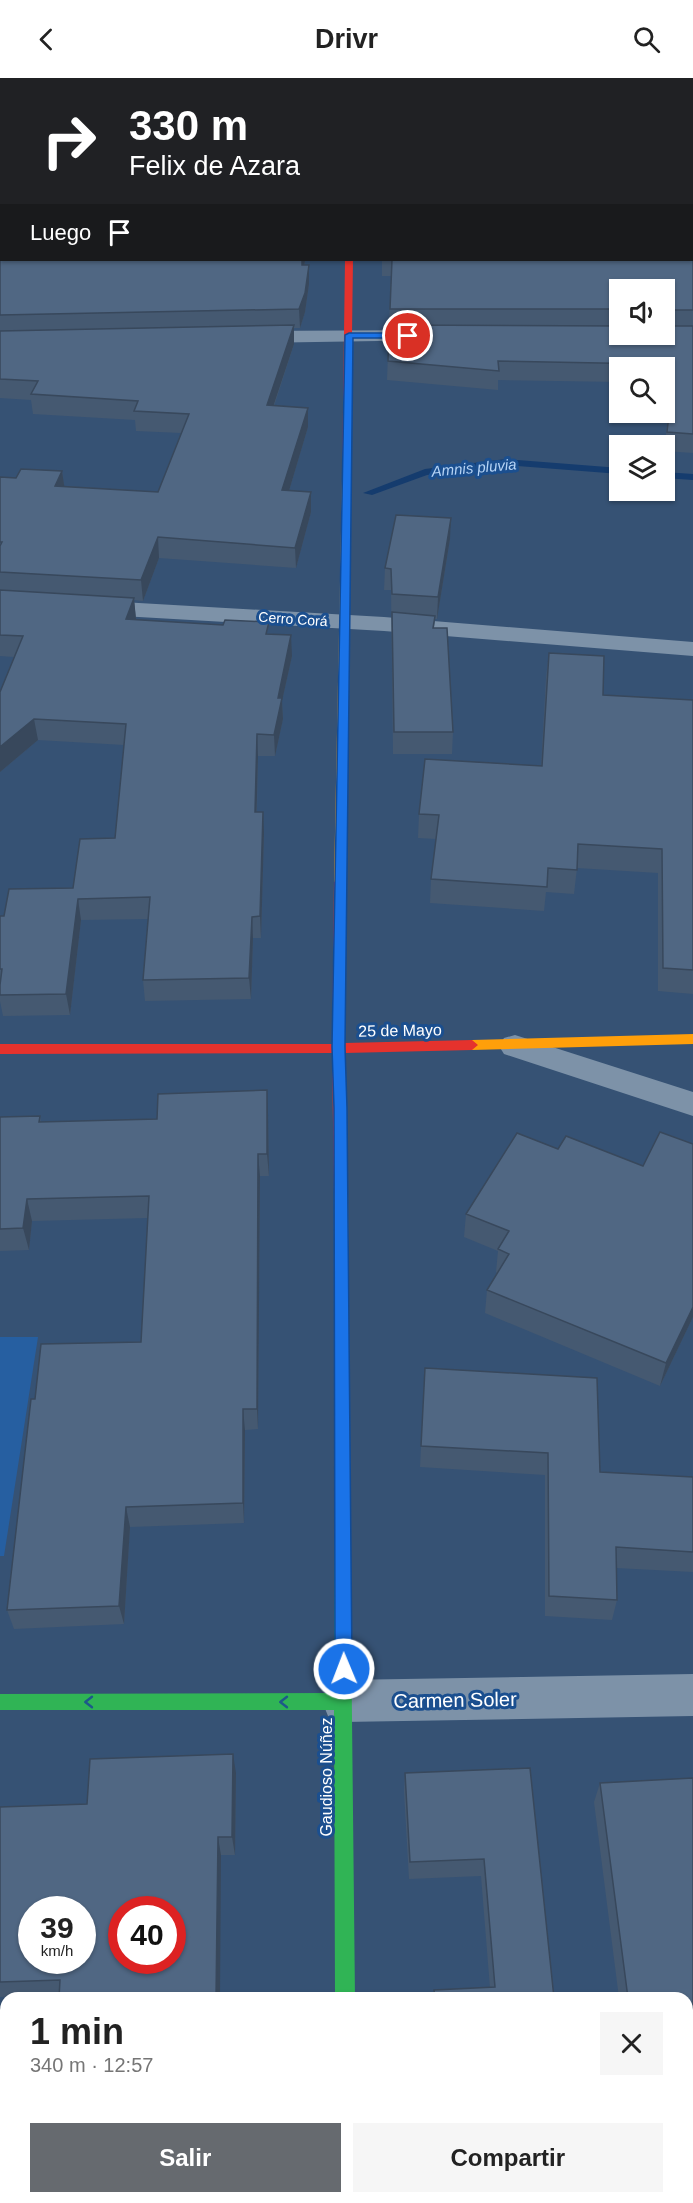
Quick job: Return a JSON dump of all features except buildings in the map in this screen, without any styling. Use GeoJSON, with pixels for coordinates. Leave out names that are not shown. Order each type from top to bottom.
{"type":"FeatureCollection","features":[{"type":"Feature","properties":{"kind":"street","name":"Gaudioso Núñez"},"geometry":{"type":"LineString","coordinates":[[345,1992],[341,1108],[338,1047],[349,261]]}},
{"type":"Feature","properties":{"kind":"street"},"geometry":{"type":"LineString","coordinates":[[232,338],[349,335],[455,336]]}},
{"type":"Feature","properties":{"kind":"street","name":"Cerro Corá"},"geometry":{"type":"LineString","coordinates":[[0,602],[345,623],[693,649]]}},
{"type":"Feature","properties":{"kind":"street","name":"25 de Mayo"},"geometry":{"type":"LineString","coordinates":[[0,1049],[515,1046],[693,1039]]}},
{"type":"Feature","properties":{"kind":"street"},"geometry":{"type":"LineString","coordinates":[[515,1046],[693,1104]]}},
{"type":"Feature","properties":{"kind":"street","name":"Carmen Soler"},"geometry":{"type":"LineString","coordinates":[[0,1702],[343,1701],[693,1695]]}},
{"type":"Feature","properties":{"kind":"shaded area"},"geometry":{"type":"Polygon","coordinates":[[[0,1337],[38,1337],[4,1556],[0,1556],[0,1337]]]}},
{"type":"Feature","properties":{"kind":"waterway","name":"Amnis pluvia"},"geometry":{"type":"LineString","coordinates":[[368,493],[425,472],[506,462],[609,470]]}},
{"type":"Feature","properties":{"kind":"waterway","name":"Amnis pluvia"},"geometry":{"type":"LineString","coordinates":[[675,476],[693,477]]}},
{"type":"Feature","properties":{"kind":"traffic: fast"},"geometry":{"type":"LineString","coordinates":[[342,1532],[345,1992]]}},
{"type":"Feature","properties":{"kind":"traffic: fast"},"geometry":{"type":"LineString","coordinates":[[0,1702],[343,1701]]}},
{"type":"Feature","properties":{"kind":"traffic: slow"},"geometry":{"type":"LineString","coordinates":[[340,882],[346,480]]}},
{"type":"Feature","properties":{"kind":"traffic: slow"},"geometry":{"type":"LineString","coordinates":[[472,1045],[693,1039]]}},
{"type":"Feature","properties":{"kind":"traffic: slow"},"geometry":{"type":"LineString","coordinates":[[341,1194],[342,1532]]}},
{"type":"Feature","properties":{"kind":"traffic: jam"},"geometry":{"type":"LineString","coordinates":[[346,480],[349,261]]}},
{"type":"Feature","properties":{"kind":"traffic: jam"},"geometry":{"type":"LineString","coordinates":[[340,882],[338,1047],[341,1194]]}},
{"type":"Feature","properties":{"kind":"traffic: jam"},"geometry":{"type":"LineString","coordinates":[[0,1049],[386,1048],[472,1045]]}},
{"type":"Feature","properties":{"kind":"route"},"geometry":{"type":"LineString","coordinates":[[344,1669],[341,1108],[338,996],[349,335],[408,336]]}}]}
